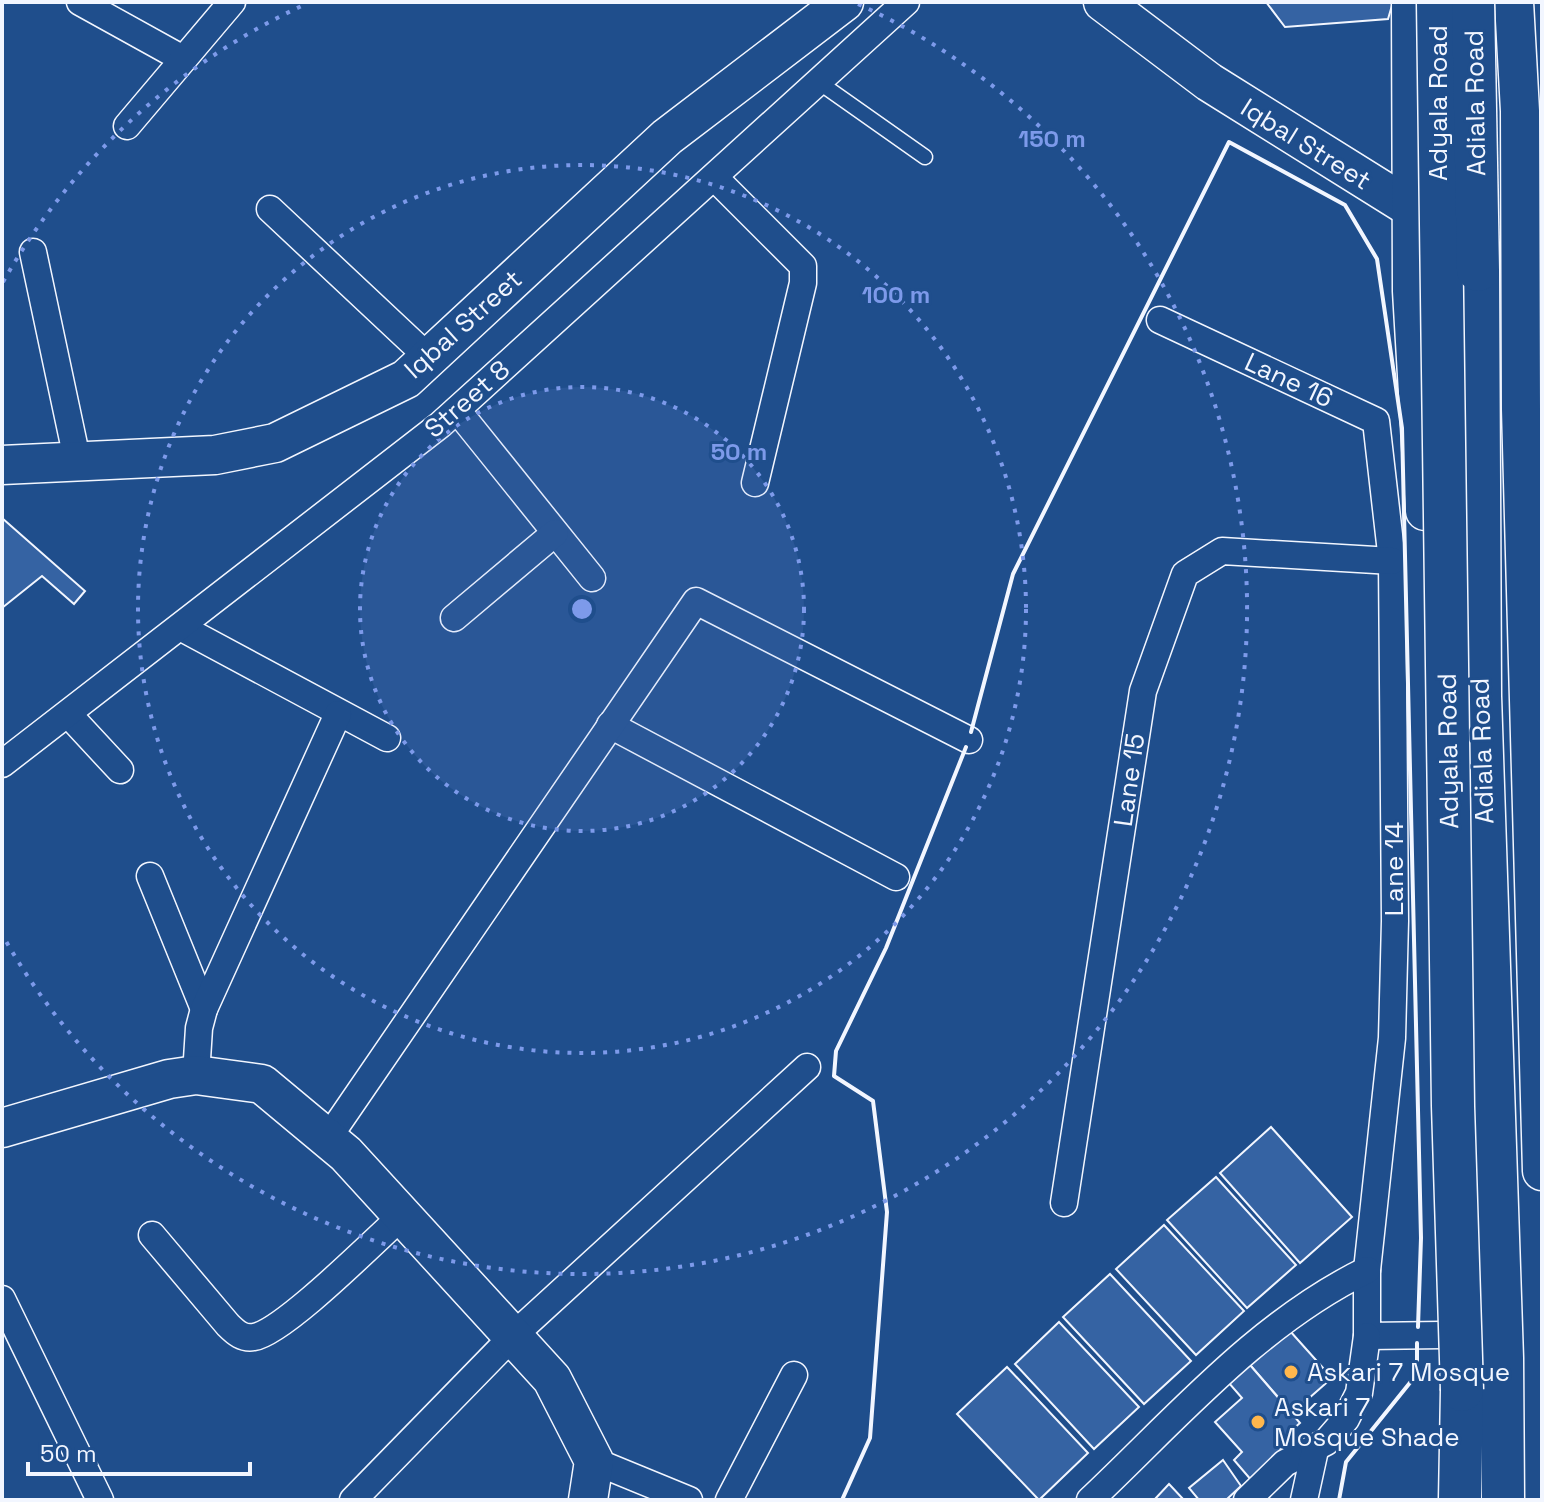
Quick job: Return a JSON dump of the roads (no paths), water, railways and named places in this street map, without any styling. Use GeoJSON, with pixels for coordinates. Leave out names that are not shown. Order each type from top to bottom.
{"type":"FeatureCollection","features":[{"type":"Feature","properties":{"kind":"main road","name":"Adyala Road"},"geometry":{"type":"LineString","coordinates":[[1438,2],[1453,1106],[1462,1390],[1460,1500]]}},
{"type":"Feature","properties":{"kind":"main road","name":"Adiala Road"},"geometry":{"type":"LineString","coordinates":[[1473,2],[1480,696],[1503,1500]]}},
{"type":"Feature","properties":{"kind":"street"},"geometry":{"type":"LineString","coordinates":[[80,2],[183,59]]}},
{"type":"Feature","properties":{"kind":"street"},"geometry":{"type":"LineString","coordinates":[[127,126],[232,2]]}},
{"type":"Feature","properties":{"kind":"street","name":"Iqbal Street"},"geometry":{"type":"LineString","coordinates":[[2,465],[77,459],[215,455],[275,443],[406,379],[667,137],[844,2]]}},
{"type":"Feature","properties":{"kind":"street","name":"Street 8"},"geometry":{"type":"LineString","coordinates":[[2,764],[182,628],[457,410],[906,2]]}},
{"type":"Feature","properties":{"kind":"street","name":"Iqbal Street"},"geometry":{"type":"LineString","coordinates":[[1103,2],[1209,82],[1413,211],[1532,271]]}},
{"type":"Feature","properties":{"kind":"street"},"geometry":{"type":"LineString","coordinates":[[1411,2],[1412,291],[1424,467],[1446,1500]]}},
{"type":"Feature","properties":{"kind":"street"},"geometry":{"type":"LineString","coordinates":[[1514,2],[1532,271],[1542,1171]]}},
{"type":"Feature","properties":{"kind":"street"},"geometry":{"type":"LineString","coordinates":[[715,178],[803,266],[803,283],[755,483]]}},
{"type":"Feature","properties":{"kind":"street"},"geometry":{"type":"LineString","coordinates":[[270,209],[429,358]]}},
{"type":"Feature","properties":{"kind":"street"},"geometry":{"type":"LineString","coordinates":[[33,252],[77,459]]}},
{"type":"Feature","properties":{"kind":"street","name":"Lane 16"},"geometry":{"type":"LineString","coordinates":[[1160,320],[1376,421],[1384,467]]}},
{"type":"Feature","properties":{"kind":"street"},"geometry":{"type":"LineString","coordinates":[[457,410],[592,578]]}},
{"type":"Feature","properties":{"kind":"street","name":"Lane 14"},"geometry":{"type":"LineString","coordinates":[[1315,1450],[1346,1419],[1359,1393],[1367,1336],[1367,1270],[1392,1038],[1395,905],[1392,561],[1384,467]]}},
{"type":"Feature","properties":{"kind":"street"},"geometry":{"type":"LineString","coordinates":[[454,618],[555,533]]}},
{"type":"Feature","properties":{"kind":"street","name":"Lane 15"},"geometry":{"type":"LineString","coordinates":[[1064,1203],[1143,691],[1185,574],[1222,551],[1392,561]]}},
{"type":"Feature","properties":{"kind":"street"},"geometry":{"type":"LineString","coordinates":[[328,1138],[696,601],[969,740]]}},
{"type":"Feature","properties":{"kind":"street"},"geometry":{"type":"LineString","coordinates":[[182,628],[387,738]]}},
{"type":"Feature","properties":{"kind":"street"},"geometry":{"type":"LineString","coordinates":[[68,714],[120,770]]}},
{"type":"Feature","properties":{"kind":"street"},"geometry":{"type":"LineString","coordinates":[[196,1075],[199,1028],[204,1009],[338,714]]}},
{"type":"Feature","properties":{"kind":"street"},"geometry":{"type":"LineString","coordinates":[[610,725],[896,877]]}},
{"type":"Feature","properties":{"kind":"street"},"geometry":{"type":"LineString","coordinates":[[150,876],[204,1009]]}},
{"type":"Feature","properties":{"kind":"street"},"geometry":{"type":"LineString","coordinates":[[353,1500],[514,1335],[807,1067]]}},
{"type":"Feature","properties":{"kind":"street"},"geometry":{"type":"LineString","coordinates":[[2,1128],[169,1079],[196,1075],[262,1084],[328,1138],[403,1215],[552,1379],[594,1461],[588,1500]]}},
{"type":"Feature","properties":{"kind":"street"},"geometry":{"type":"LineString","coordinates":[[152,1235],[228,1325],[238,1335],[250,1339],[277,1327],[403,1215]]}},
{"type":"Feature","properties":{"kind":"street"},"geometry":{"type":"LineString","coordinates":[[1090,1500],[1280,1321],[1323,1291],[1367,1270]]}},
{"type":"Feature","properties":{"kind":"street"},"geometry":{"type":"LineString","coordinates":[[2,1299],[100,1500]]}},
{"type":"Feature","properties":{"kind":"street"},"geometry":{"type":"LineString","coordinates":[[1367,1336],[1442,1335]]}},
{"type":"Feature","properties":{"kind":"street"},"geometry":{"type":"LineString","coordinates":[[729,1500],[794,1375]]}},
{"type":"Feature","properties":{"kind":"street"},"geometry":{"type":"LineString","coordinates":[[1247,1500],[1285,1463],[1315,1450]]}},
{"type":"Feature","properties":{"kind":"street"},"geometry":{"type":"LineString","coordinates":[[1304,1500],[1315,1450]]}},
{"type":"Feature","properties":{"kind":"street"},"geometry":{"type":"LineString","coordinates":[[594,1461],[689,1500]]}},
{"type":"Feature","properties":{"kind":"lane"},"geometry":{"type":"LineString","coordinates":[[820,83],[925,157]]}},
{"type":"Feature","properties":{"kind":"place","name":"Askari 7 Mosque"},"geometry":{"type":"Point","coordinates":[1291,1372]}},
{"type":"Feature","properties":{"kind":"place","name":"Askari 7 Mosque Shade"},"geometry":{"type":"Point","coordinates":[1258,1422]}}]}
